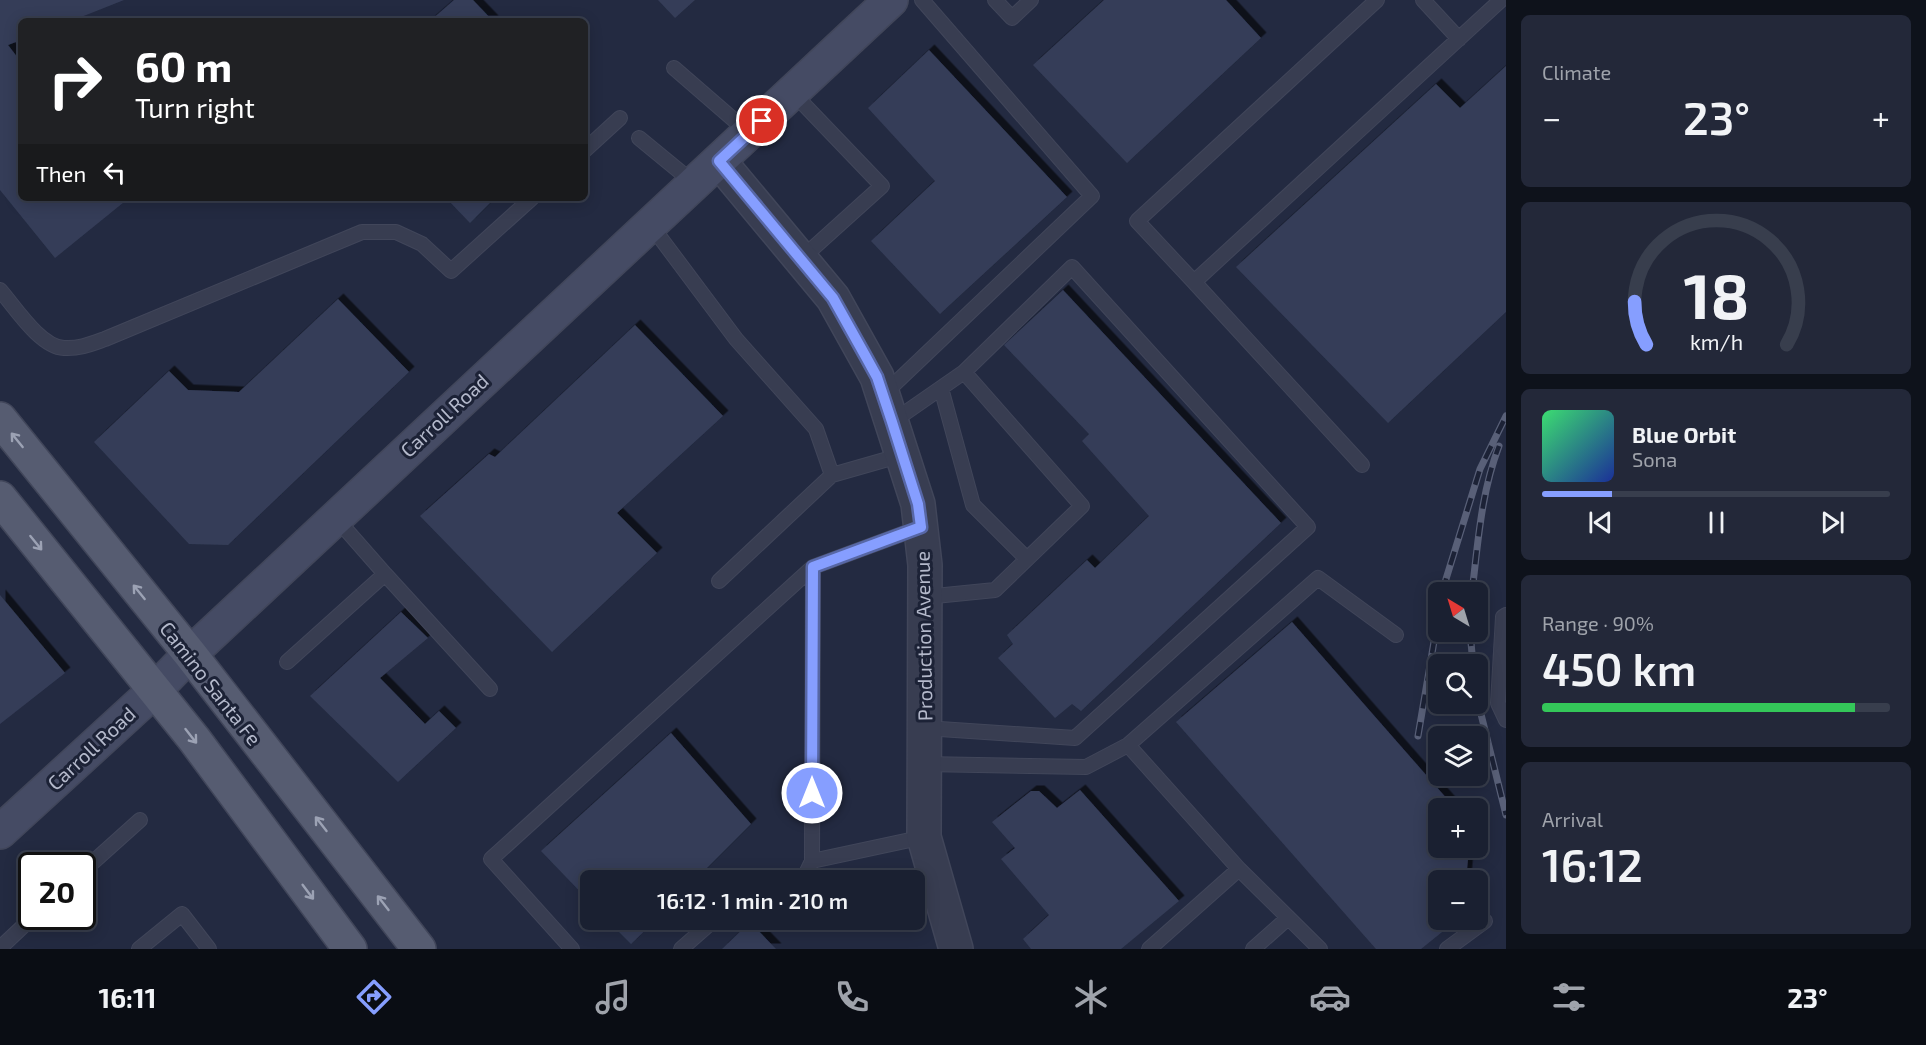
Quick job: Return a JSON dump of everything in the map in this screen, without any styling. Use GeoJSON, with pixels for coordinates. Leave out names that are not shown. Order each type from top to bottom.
{"type":"FeatureCollection","features":[{"type":"Feature","properties":{"kind":"main road","name":"Carroll Road"},"geometry":{"type":"LineString","coordinates":[[0,832],[154,691],[335,517],[891,0]]}},
{"type":"Feature","properties":{"kind":"main road","name":"Camino Santa Fe"},"geometry":{"type":"LineString","coordinates":[[0,419],[190,654],[419,949]]}},
{"type":"Feature","properties":{"kind":"main road"},"geometry":{"type":"LineString","coordinates":[[0,498],[194,739],[350,949]]}},
{"type":"Feature","properties":{"kind":"street","name":"Production Avenue"},"geometry":{"type":"LineString","coordinates":[[719,161],[833,298],[877,377],[918,504],[926,565],[924,837],[956,949]]}},
{"type":"Feature","properties":{"kind":"lane"},"geometry":{"type":"LineString","coordinates":[[887,409],[1092,196],[922,0]]}},
{"type":"Feature","properties":{"kind":"lane"},"geometry":{"type":"LineString","coordinates":[[995,0],[1012,18],[1031,0]]}},
{"type":"Feature","properties":{"kind":"lane"},"geometry":{"type":"LineString","coordinates":[[1362,465],[1137,220],[1377,0]]}},
{"type":"Feature","properties":{"kind":"lane"},"geometry":{"type":"LineString","coordinates":[[1424,0],[1459,39]]}},
{"type":"Feature","properties":{"kind":"lane"},"geometry":{"type":"LineString","coordinates":[[1194,282],[1501,0]]}},
{"type":"Feature","properties":{"kind":"lane"},"geometry":{"type":"LineString","coordinates":[[674,68],[749,133]]}},
{"type":"Feature","properties":{"kind":"lane"},"geometry":{"type":"LineString","coordinates":[[792,92],[882,186],[801,260]]}},
{"type":"Feature","properties":{"kind":"lane"},"geometry":{"type":"LineString","coordinates":[[588,147],[620,118]]}},
{"type":"Feature","properties":{"kind":"lane"},"geometry":{"type":"LineString","coordinates":[[639,138],[695,184]]}},
{"type":"Feature","properties":{"kind":"lane"},"geometry":{"type":"LineString","coordinates":[[0,290],[41,338],[61,348],[81,348],[362,232],[396,232],[422,244],[451,272],[529,201]]}},
{"type":"Feature","properties":{"kind":"lane"},"geometry":{"type":"LineString","coordinates":[[650,225],[736,339],[816,429],[832,475]]}},
{"type":"Feature","properties":{"kind":"lane"},"geometry":{"type":"LineString","coordinates":[[887,409],[941,388],[964,372],[1072,267],[1308,527],[1075,738],[924,728]]}},
{"type":"Feature","properties":{"kind":"lane"},"geometry":{"type":"LineString","coordinates":[[925,597],[995,590],[1082,506],[964,372]]}},
{"type":"Feature","properties":{"kind":"lane"},"geometry":{"type":"LineString","coordinates":[[941,388],[973,505],[1027,559]]}},
{"type":"Feature","properties":{"kind":"lane"},"geometry":{"type":"LineString","coordinates":[[719,581],[832,475],[902,455]]}},
{"type":"Feature","properties":{"kind":"lane"},"geometry":{"type":"LineString","coordinates":[[335,517],[490,689]]}},
{"type":"Feature","properties":{"kind":"lane"},"geometry":{"type":"LineString","coordinates":[[572,949],[491,859],[813,567],[921,527]]}},
{"type":"Feature","properties":{"kind":"lane"},"geometry":{"type":"LineString","coordinates":[[808,870],[812,861],[813,567]]}},
{"type":"Feature","properties":{"kind":"lane"},"geometry":{"type":"LineString","coordinates":[[287,662],[384,574]]}},
{"type":"Feature","properties":{"kind":"lane"},"geometry":{"type":"LineString","coordinates":[[924,764],[1086,766],[1128,745],[1318,578],[1396,635]]}},
{"type":"Feature","properties":{"kind":"lane"},"geometry":{"type":"LineString","coordinates":[[1506,615],[1503,617],[1498,703],[1506,720]]}},
{"type":"Feature","properties":{"kind":"lane"},"geometry":{"type":"LineString","coordinates":[[1128,745],[1239,869],[1320,949]]}},
{"type":"Feature","properties":{"kind":"lane"},"geometry":{"type":"LineString","coordinates":[[96,859],[140,820]]}},
{"type":"Feature","properties":{"kind":"lane"},"geometry":{"type":"LineString","coordinates":[[812,861],[924,837]]}},
{"type":"Feature","properties":{"kind":"lane"},"geometry":{"type":"LineString","coordinates":[[1149,949],[1239,869]]}},
{"type":"Feature","properties":{"kind":"lane"},"geometry":{"type":"LineString","coordinates":[[139,949],[182,914],[209,949]]}},
{"type":"Feature","properties":{"kind":"lane"},"geometry":{"type":"LineString","coordinates":[[1253,949],[1288,918]]}},
{"type":"Feature","properties":{"kind":"lane"},"geometry":{"type":"LineString","coordinates":[[0,948],[19,930]]}},
{"type":"Feature","properties":{"kind":"lane"},"geometry":{"type":"LineString","coordinates":[[681,949],[703,930]]}},
{"type":"Feature","properties":{"kind":"lane"},"geometry":{"type":"LineString","coordinates":[[1447,949],[1473,930]]}},
{"type":"Feature","properties":{"kind":"building"},"geometry":{"type":"Polygon","coordinates":[[[0,0],[124,0],[79,18],[18,18],[18,41],[8,45],[18,58],[18,201],[125,201],[55,258],[0,190],[0,0]]]}},
{"type":"Feature","properties":{"kind":"building"},"geometry":{"type":"Polygon","coordinates":[[[454,0],[473,0],[490,18],[433,18],[454,0]]]}},
{"type":"Feature","properties":{"kind":"building"},"geometry":{"type":"Polygon","coordinates":[[[658,0],[695,0],[675,18],[658,0]]]}},
{"type":"Feature","properties":{"kind":"building"},"geometry":{"type":"Polygon","coordinates":[[[1104,0],[1226,0],[1261,38],[1127,163],[1033,65],[1104,0]]]}},
{"type":"Feature","properties":{"kind":"building"},"geometry":{"type":"Polygon","coordinates":[[[929,50],[1067,197],[940,314],[871,241],[935,181],[868,108],[929,50]]]}},
{"type":"Feature","properties":{"kind":"building"},"geometry":{"type":"Polygon","coordinates":[[[1506,66],[1506,312],[1388,423],[1236,267],[1436,84],[1460,108],[1506,66]]]}},
{"type":"Feature","properties":{"kind":"building"},"geometry":{"type":"Polygon","coordinates":[[[449,201],[492,201],[470,223],[449,201]]]}},
{"type":"Feature","properties":{"kind":"building"},"geometry":{"type":"Polygon","coordinates":[[[1063,290],[1281,523],[1081,711],[1072,704],[1055,718],[998,658],[1013,644],[1007,635],[1087,560],[1095,568],[1149,516],[1082,441],[1089,434],[1004,345],[1063,290]]]}},
{"type":"Feature","properties":{"kind":"building"},"geometry":{"type":"Polygon","coordinates":[[[338,299],[409,372],[228,545],[189,544],[94,442],[169,371],[188,390],[239,392],[338,299]]]}},
{"type":"Feature","properties":{"kind":"building"},"geometry":{"type":"Polygon","coordinates":[[[635,325],[723,416],[617,513],[657,553],[552,652],[420,516],[489,454],[495,457],[635,325]]]}},
{"type":"Feature","properties":{"kind":"building"},"geometry":{"type":"Polygon","coordinates":[[[0,595],[65,673],[0,724],[0,595]]]}},
{"type":"Feature","properties":{"kind":"building"},"geometry":{"type":"Polygon","coordinates":[[[401,612],[428,638],[380,678],[425,724],[439,711],[456,728],[398,782],[310,696],[401,612]]]}},
{"type":"Feature","properties":{"kind":"building"},"geometry":{"type":"Polygon","coordinates":[[[1292,622],[1428,777],[1428,786],[1436,786],[1446,798],[1428,798],[1428,858],[1468,858],[1467,870],[1428,870],[1428,930],[1445,930],[1421,949],[1376,949],[1176,722],[1292,622]]]}},
{"type":"Feature","properties":{"kind":"building"},"geometry":{"type":"Polygon","coordinates":[[[671,733],[751,824],[705,870],[580,870],[580,892],[541,851],[671,733]]]}},
{"type":"Feature","properties":{"kind":"building"},"geometry":{"type":"Polygon","coordinates":[[[1080,790],[1179,901],[1121,949],[1031,949],[1023,939],[1049,915],[1001,859],[1015,848],[992,822],[1031,791],[1039,791],[1057,808],[1080,790]]]}},
{"type":"Feature","properties":{"kind":"building"},"geometry":{"type":"Polygon","coordinates":[[[617,930],[646,930],[631,944],[617,930]]]}},
{"type":"Feature","properties":{"kind":"building"},"geometry":{"type":"Polygon","coordinates":[[[742,930],[758,930],[776,949],[722,949],[742,930]]]}},
{"type":"Feature","properties":{"kind":"railway"},"geometry":{"type":"LineString","coordinates":[[1445,582],[1480,469],[1506,416]]}},
{"type":"Feature","properties":{"kind":"railway"},"geometry":{"type":"LineString","coordinates":[[1473,582],[1484,500],[1499,446]]}},
{"type":"Feature","properties":{"kind":"railway"},"geometry":{"type":"LineString","coordinates":[[1418,736],[1434,642]]}},
{"type":"Feature","properties":{"kind":"railway"},"geometry":{"type":"LineString","coordinates":[[1471,642],[1472,654]]}},
{"type":"Feature","properties":{"kind":"railway"},"geometry":{"type":"LineString","coordinates":[[1481,714],[1506,815]]}},
{"type":"Feature","properties":{"kind":"route"},"geometry":{"type":"LineString","coordinates":[[762,121],[719,161],[833,298],[866,357],[877,377],[892,422],[918,504],[921,527],[813,567],[812,793]]}}]}
